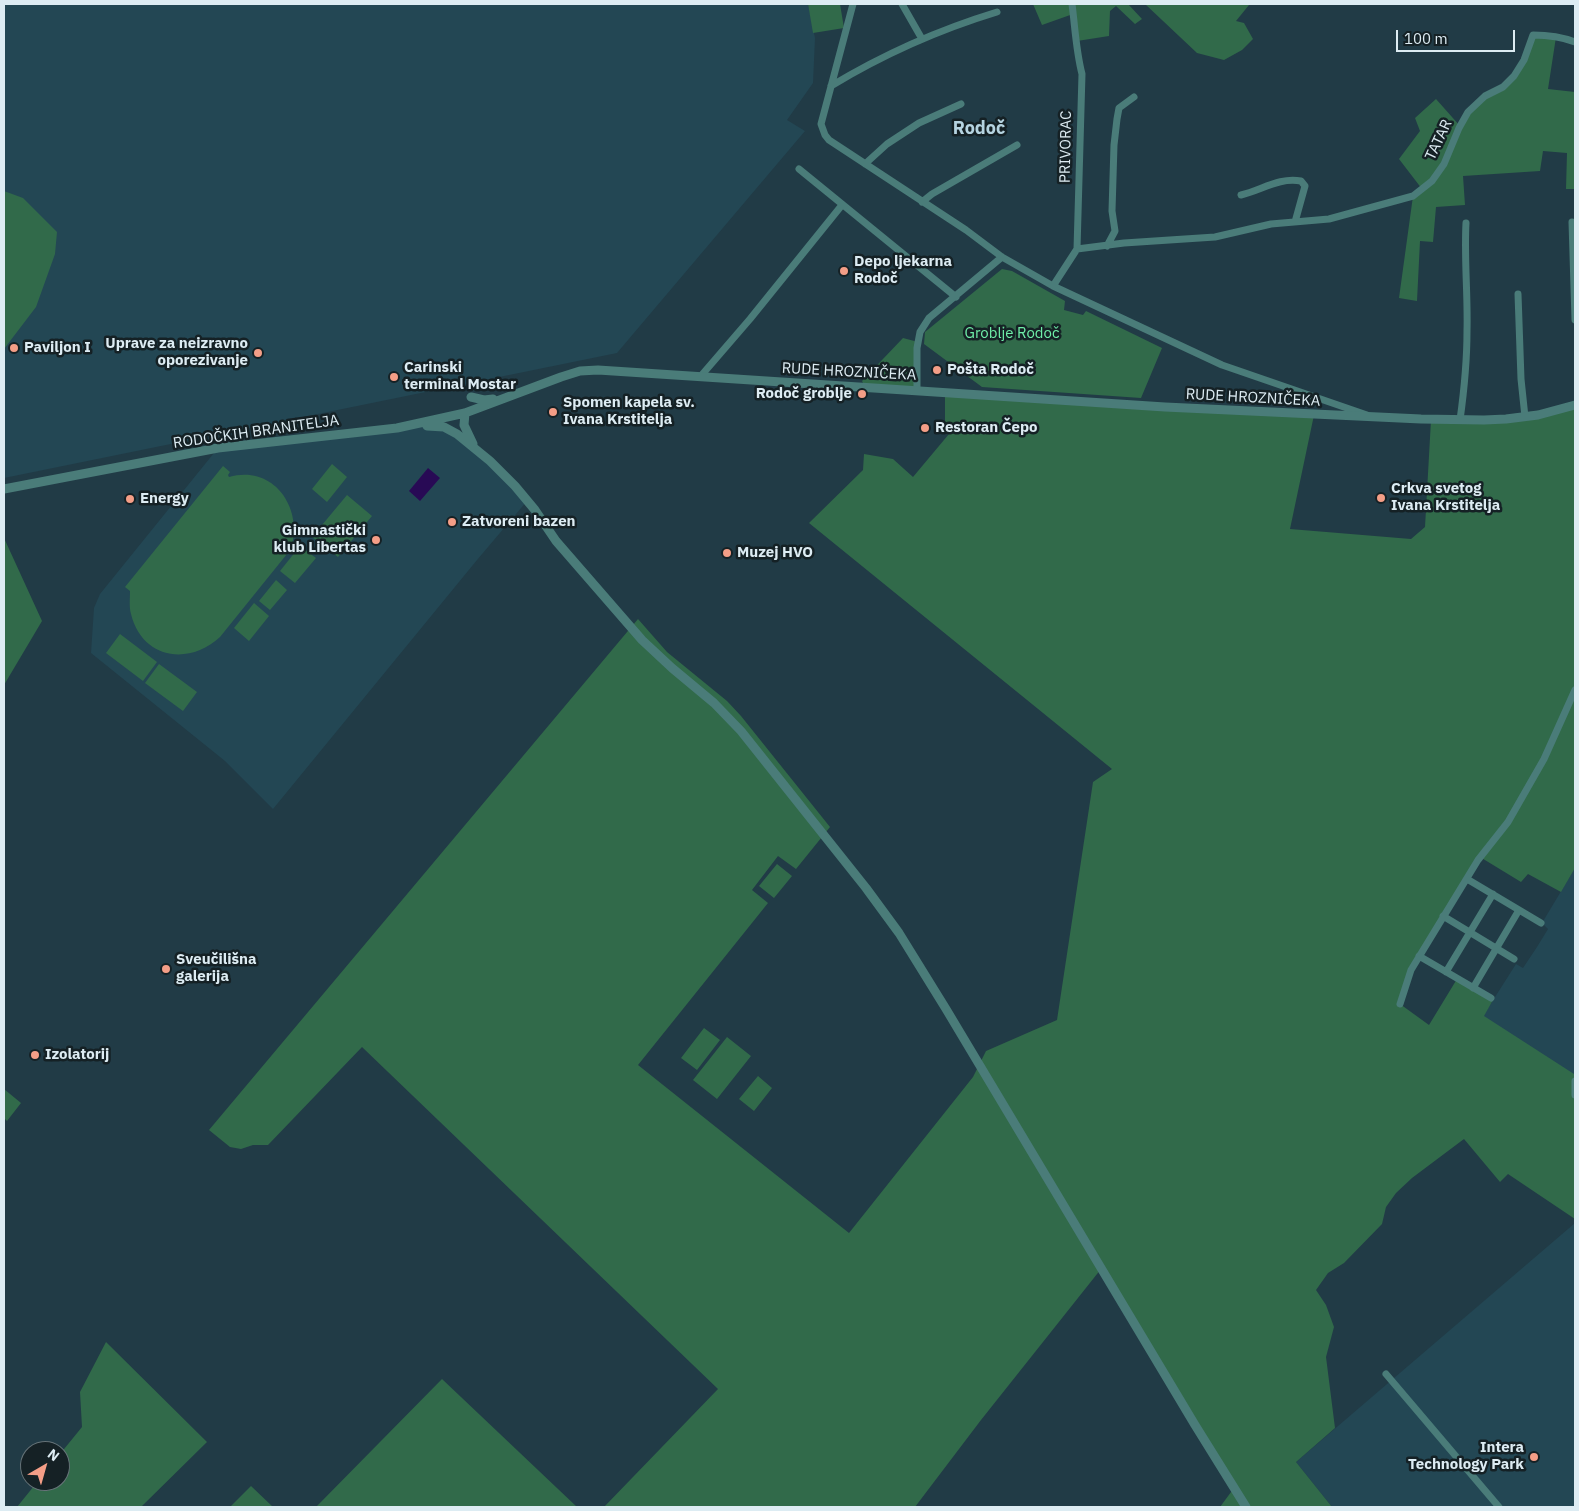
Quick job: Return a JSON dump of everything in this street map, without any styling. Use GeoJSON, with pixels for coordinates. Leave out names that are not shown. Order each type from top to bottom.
{"type":"FeatureCollection","features":[{"type":"Feature","properties":{"kind":"street"},"geometry":{"type":"LineString","coordinates":[[853,4],[821,124],[829,140],[966,230],[1002,257],[1053,286],[1222,365],[1370,416]]}},
{"type":"Feature","properties":{"kind":"street"},"geometry":{"type":"LineString","coordinates":[[902,4],[922,39]]}},
{"type":"Feature","properties":{"kind":"street","name":"PRIVORAC"},"geometry":{"type":"LineString","coordinates":[[1072,4],[1078,41],[1078,58],[1082,74],[1077,249]]}},
{"type":"Feature","properties":{"kind":"street"},"geometry":{"type":"LineString","coordinates":[[831,86],[879,58],[922,39],[997,12]]}},
{"type":"Feature","properties":{"kind":"street","name":"TATAR"},"geometry":{"type":"LineString","coordinates":[[1077,249],[1124,243],[1214,237],[1271,224],[1329,219],[1413,196],[1432,181],[1444,164],[1468,112],[1486,96],[1504,87],[1514,76],[1524,60],[1533,35],[1543,35],[1575,42]]}},
{"type":"Feature","properties":{"kind":"street"},"geometry":{"type":"LineString","coordinates":[[1107,246],[1115,231],[1112,202],[1116,119],[1119,108],[1134,96]]}},
{"type":"Feature","properties":{"kind":"street"},"geometry":{"type":"LineString","coordinates":[[865,164],[887,144],[919,123],[961,104]]}},
{"type":"Feature","properties":{"kind":"street"},"geometry":{"type":"LineString","coordinates":[[922,202],[932,194],[1017,145]]}},
{"type":"Feature","properties":{"kind":"street"},"geometry":{"type":"LineString","coordinates":[[799,170],[956,297]]}},
{"type":"Feature","properties":{"kind":"street"},"geometry":{"type":"LineString","coordinates":[[1241,195],[1255,192],[1270,183],[1286,180],[1301,181],[1305,186],[1295,222]]}},
{"type":"Feature","properties":{"kind":"street"},"geometry":{"type":"LineString","coordinates":[[700,377],[750,319],[842,205]]}},
{"type":"Feature","properties":{"kind":"street"},"geometry":{"type":"LineString","coordinates":[[1572,222],[1575,320]]}},
{"type":"Feature","properties":{"kind":"street"},"geometry":{"type":"LineString","coordinates":[[1460,420],[1467,354],[1466,223]]}},
{"type":"Feature","properties":{"kind":"street"},"geometry":{"type":"LineString","coordinates":[[1053,286],[1077,249]]}},
{"type":"Feature","properties":{"kind":"street"},"geometry":{"type":"LineString","coordinates":[[917,390],[917,348],[920,332],[929,318],[1002,257]]}},
{"type":"Feature","properties":{"kind":"street"},"geometry":{"type":"LineString","coordinates":[[1518,294],[1521,379],[1525,417]]}},
{"type":"Feature","properties":{"kind":"street","name":"RUDE HROZNIČEKA"},"geometry":{"type":"LineString","coordinates":[[482,407],[536,385],[580,372],[598,370],[1314,415],[1484,420],[1525,417],[1575,405]]}},
{"type":"Feature","properties":{"kind":"street"},"geometry":{"type":"LineString","coordinates":[[471,397],[489,400],[506,397]]}},
{"type":"Feature","properties":{"kind":"street","name":"RODOČKIH BRANITELJA"},"geometry":{"type":"LineString","coordinates":[[4,489],[218,448],[402,427],[454,416],[482,407]]}},
{"type":"Feature","properties":{"kind":"street"},"geometry":{"type":"LineString","coordinates":[[465,413],[464,425],[475,449]]}},
{"type":"Feature","properties":{"kind":"street"},"geometry":{"type":"LineString","coordinates":[[454,416],[453,422],[457,434]]}},
{"type":"Feature","properties":{"kind":"street"},"geometry":{"type":"LineString","coordinates":[[402,427],[437,425],[450,429],[475,449],[514,486],[568,556],[642,640],[714,704],[741,731],[842,857],[899,933],[1185,1409],[1246,1507]]}},
{"type":"Feature","properties":{"kind":"street"},"geometry":{"type":"LineString","coordinates":[[1400,1004],[1410,970],[1491,842],[1508,822],[1540,767],[1575,690]]}},
{"type":"Feature","properties":{"kind":"street"},"geometry":{"type":"LineString","coordinates":[[1467,879],[1541,922]]}},
{"type":"Feature","properties":{"kind":"street"},"geometry":{"type":"LineString","coordinates":[[1446,972],[1493,894]]}},
{"type":"Feature","properties":{"kind":"street"},"geometry":{"type":"LineString","coordinates":[[1473,988],[1519,910]]}},
{"type":"Feature","properties":{"kind":"street"},"geometry":{"type":"LineString","coordinates":[[1443,916],[1514,959]]}},
{"type":"Feature","properties":{"kind":"street"},"geometry":{"type":"LineString","coordinates":[[1418,956],[1491,998]]}},
{"type":"Feature","properties":{"kind":"street"},"geometry":{"type":"LineString","coordinates":[[1575,1081],[1575,1095]]}},
{"type":"Feature","properties":{"kind":"street"},"geometry":{"type":"LineString","coordinates":[[1386,1374],[1498,1507]]}},
{"type":"Feature","properties":{"kind":"shaded area"},"geometry":{"type":"Polygon","coordinates":[[[4,4],[808,4],[815,38],[813,83],[787,120],[805,131],[617,353],[4,478],[4,4]]]}},
{"type":"Feature","properties":{"kind":"shaded area"},"geometry":{"type":"Polygon","coordinates":[[[437,425],[450,429],[527,501],[273,809],[225,761],[91,653],[94,608],[100,594],[218,448],[437,425]]]}},
{"type":"Feature","properties":{"kind":"shaded area"},"geometry":{"type":"Polygon","coordinates":[[[428,468],[440,478],[420,501],[409,491],[428,468]]]}},
{"type":"Feature","properties":{"kind":"shaded area"},"geometry":{"type":"Polygon","coordinates":[[[1575,868],[1575,1095],[1483,1016],[1516,964],[1523,968],[1537,947],[1548,929],[1542,923],[1575,868]]]}},
{"type":"Feature","properties":{"kind":"shaded area"},"geometry":{"type":"Polygon","coordinates":[[[1575,1223],[1575,1507],[1332,1507],[1296,1462],[1575,1223]]]}},
{"type":"Feature","properties":{"kind":"green space"},"geometry":{"type":"Polygon","coordinates":[[[808,4],[840,4],[844,28],[813,33],[808,4]]]}},
{"type":"Feature","properties":{"kind":"green space"},"geometry":{"type":"Polygon","coordinates":[[[1033,4],[1128,4],[1142,19],[1135,24],[1116,6],[1110,11],[1109,36],[1077,41],[1073,14],[1042,25],[1033,4]]]}},
{"type":"Feature","properties":{"kind":"green space"},"geometry":{"type":"Polygon","coordinates":[[[1145,4],[1253,4],[1249,5],[1236,21],[1244,23],[1253,39],[1242,50],[1224,60],[1197,53],[1145,4]]]}},
{"type":"Feature","properties":{"kind":"green space"},"geometry":{"type":"Polygon","coordinates":[[[1533,35],[1556,37],[1548,89],[1575,92],[1575,189],[1566,189],[1567,153],[1543,151],[1540,171],[1463,176],[1465,205],[1436,207],[1433,242],[1420,241],[1417,301],[1399,298],[1413,196],[1422,189],[1399,159],[1420,131],[1415,118],[1436,99],[1460,126],[1468,112],[1514,76],[1533,35]]]}},
{"type":"Feature","properties":{"kind":"green space"},"geometry":{"type":"Polygon","coordinates":[[[4,191],[23,198],[57,232],[55,254],[36,307],[4,349],[4,191]]]}},
{"type":"Feature","properties":{"kind":"green space","name":"Groblje Rodoč"},"geometry":{"type":"Polygon","coordinates":[[[1002,269],[1012,271],[1065,301],[1064,310],[1083,315],[1086,311],[1162,348],[1141,398],[982,387],[924,344],[925,332],[1002,269]]]}},
{"type":"Feature","properties":{"kind":"green space"},"geometry":{"type":"Polygon","coordinates":[[[903,338],[918,342],[917,390],[865,387],[862,381],[903,338]]]}},
{"type":"Feature","properties":{"kind":"green space"},"geometry":{"type":"Polygon","coordinates":[[[945,392],[1314,415],[1290,529],[1411,539],[1425,527],[1431,420],[1460,421],[1575,406],[1575,868],[1561,892],[1528,874],[1521,882],[1480,857],[1419,956],[1400,1004],[1429,1025],[1457,979],[1493,1000],[1484,1016],[1574,1074],[1575,1219],[1508,1174],[1500,1182],[1464,1139],[1412,1178],[1396,1193],[1386,1207],[1382,1224],[1344,1263],[1328,1273],[1316,1290],[1326,1305],[1334,1327],[1326,1357],[1335,1428],[1296,1462],[1332,1507],[1220,1507],[1234,1488],[1101,1269],[981,1420],[915,1507],[604,1507],[718,1389],[362,1047],[268,1145],[253,1145],[241,1149],[230,1147],[209,1130],[638,619],[667,652],[727,701],[741,716],[830,827],[796,869],[778,856],[752,890],[768,903],[638,1065],[849,1233],[973,1077],[986,1051],[1057,1020],[1093,782],[1112,769],[809,523],[863,470],[864,454],[893,459],[913,477],[954,428],[945,425],[945,392]]]}},
{"type":"Feature","properties":{"kind":"green space"},"geometry":{"type":"Polygon","coordinates":[[[332,464],[347,477],[327,502],[312,489],[332,464]]]}},
{"type":"Feature","properties":{"kind":"green space"},"geometry":{"type":"Polygon","coordinates":[[[223,466],[230,472],[229,477],[245,475],[259,477],[272,484],[282,493],[289,505],[293,519],[294,534],[291,549],[220,637],[208,646],[195,652],[168,653],[156,649],[145,641],[137,629],[130,611],[130,591],[125,587],[223,466]]]}},
{"type":"Feature","properties":{"kind":"green space"},"geometry":{"type":"Polygon","coordinates":[[[347,495],[372,516],[338,557],[312,537],[347,495]]]}},
{"type":"Feature","properties":{"kind":"green space"},"geometry":{"type":"Polygon","coordinates":[[[4,538],[42,621],[4,685],[4,538]]]}},
{"type":"Feature","properties":{"kind":"green space"},"geometry":{"type":"Polygon","coordinates":[[[300,546],[316,558],[295,583],[280,571],[300,546]]]}},
{"type":"Feature","properties":{"kind":"green space"},"geometry":{"type":"Polygon","coordinates":[[[276,580],[287,590],[270,610],[259,601],[276,580]]]}},
{"type":"Feature","properties":{"kind":"green space"},"geometry":{"type":"Polygon","coordinates":[[[254,603],[269,616],[249,641],[234,628],[254,603]]]}},
{"type":"Feature","properties":{"kind":"green space"},"geometry":{"type":"Polygon","coordinates":[[[120,634],[157,662],[143,681],[106,653],[120,634]]]}},
{"type":"Feature","properties":{"kind":"green space"},"geometry":{"type":"Polygon","coordinates":[[[159,664],[197,692],[183,711],[145,683],[159,664]]]}},
{"type":"Feature","properties":{"kind":"green space"},"geometry":{"type":"Polygon","coordinates":[[[777,864],[792,876],[774,898],[759,886],[777,864]]]}},
{"type":"Feature","properties":{"kind":"green space"},"geometry":{"type":"Polygon","coordinates":[[[704,1028],[720,1040],[697,1070],[681,1058],[704,1028]]]}},
{"type":"Feature","properties":{"kind":"green space"},"geometry":{"type":"Polygon","coordinates":[[[727,1037],[751,1056],[717,1099],[693,1080],[727,1037]]]}},
{"type":"Feature","properties":{"kind":"green space"},"geometry":{"type":"Polygon","coordinates":[[[758,1076],[772,1088],[754,1111],[739,1099],[758,1076]]]}},
{"type":"Feature","properties":{"kind":"green space"},"geometry":{"type":"Polygon","coordinates":[[[4,1089],[21,1103],[7,1121],[4,1118],[4,1089]]]}},
{"type":"Feature","properties":{"kind":"green space"},"geometry":{"type":"Polygon","coordinates":[[[106,1342],[207,1442],[141,1507],[17,1507],[30,1491],[70,1491],[70,1442],[82,1427],[80,1392],[106,1342]]]}},
{"type":"Feature","properties":{"kind":"green space"},"geometry":{"type":"Polygon","coordinates":[[[442,1379],[577,1507],[316,1507],[442,1379]]]}},
{"type":"Feature","properties":{"kind":"green space"},"geometry":{"type":"Polygon","coordinates":[[[251,1486],[273,1507],[230,1507],[251,1486]]]}},
{"type":"Feature","properties":{"kind":"place","name":"Depo ljekarna Rodoč"},"geometry":{"type":"Point","coordinates":[844,271]}},
{"type":"Feature","properties":{"kind":"place","name":"Paviljon I"},"geometry":{"type":"Point","coordinates":[14,348]}},
{"type":"Feature","properties":{"kind":"place","name":"Uprave za neizravno oporezivanje"},"geometry":{"type":"Point","coordinates":[258,353]}},
{"type":"Feature","properties":{"kind":"place","name":"Pošta Rodoč"},"geometry":{"type":"Point","coordinates":[937,370]}},
{"type":"Feature","properties":{"kind":"place","name":"Carinski terminal Mostar"},"geometry":{"type":"Point","coordinates":[394,377]}},
{"type":"Feature","properties":{"kind":"place","name":"Rodoč groblje"},"geometry":{"type":"Point","coordinates":[862,394]}},
{"type":"Feature","properties":{"kind":"place","name":"Spomen kapela sv. Ivana Krstitelja"},"geometry":{"type":"Point","coordinates":[553,412]}},
{"type":"Feature","properties":{"kind":"place","name":"Restoran Čepo"},"geometry":{"type":"Point","coordinates":[925,428]}},
{"type":"Feature","properties":{"kind":"place","name":"Crkva svetog Ivana Krstitelja"},"geometry":{"type":"Point","coordinates":[1381,498]}},
{"type":"Feature","properties":{"kind":"place","name":"Energy"},"geometry":{"type":"Point","coordinates":[130,499]}},
{"type":"Feature","properties":{"kind":"place","name":"Zatvoreni bazen"},"geometry":{"type":"Point","coordinates":[452,522]}},
{"type":"Feature","properties":{"kind":"place","name":"Gimnastički klub Libertas"},"geometry":{"type":"Point","coordinates":[376,540]}},
{"type":"Feature","properties":{"kind":"place","name":"Muzej HVO"},"geometry":{"type":"Point","coordinates":[727,553]}},
{"type":"Feature","properties":{"kind":"place","name":"Sveučilišna galerija"},"geometry":{"type":"Point","coordinates":[166,969]}},
{"type":"Feature","properties":{"kind":"place","name":"Izolatorij"},"geometry":{"type":"Point","coordinates":[35,1055]}},
{"type":"Feature","properties":{"kind":"place","name":"Intera Technology Park"},"geometry":{"type":"Point","coordinates":[1534,1457]}},
{"type":"Feature","properties":{"kind":"district","name":"Rodoč"},"geometry":{"type":"Point","coordinates":[979,129]}}]}
